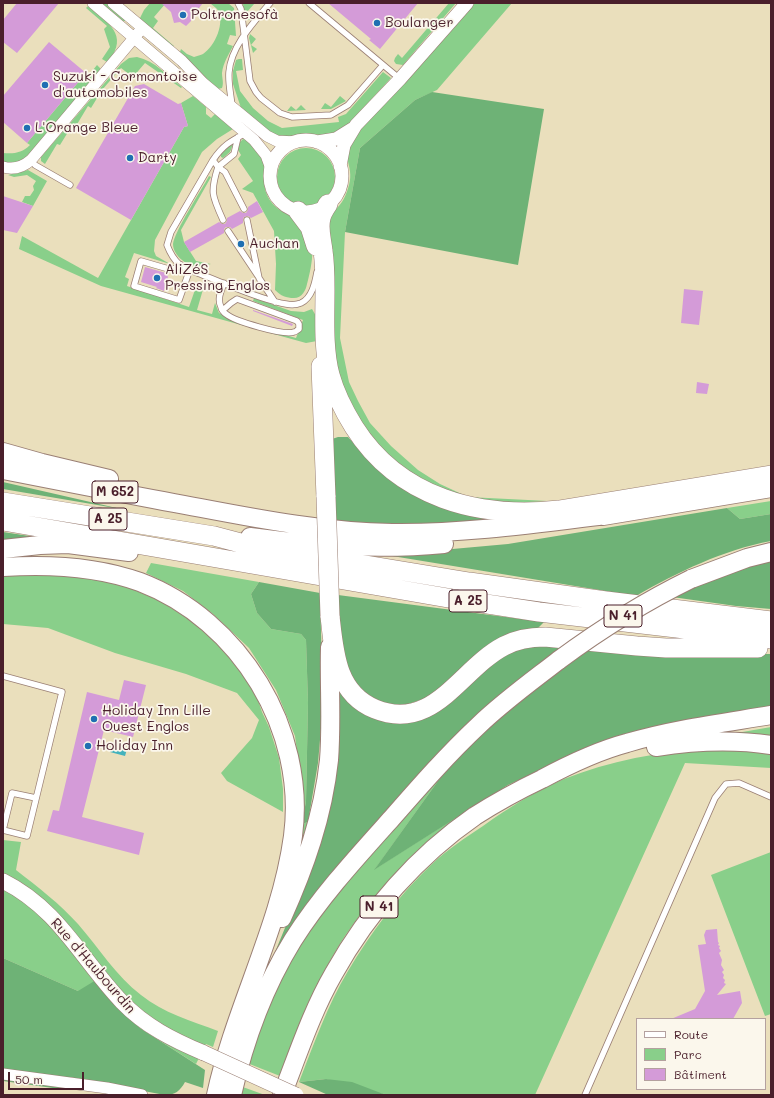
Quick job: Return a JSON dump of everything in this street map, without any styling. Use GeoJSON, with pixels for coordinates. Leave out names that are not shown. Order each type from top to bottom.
{"type":"FeatureCollection","features":[{"type":"Feature","properties":{"kind":"highway"},"geometry":{"type":"LineString","coordinates":[[328,204],[321,218],[320,227],[323,252],[327,357],[332,383],[344,410],[364,442],[382,463],[412,484],[440,498],[468,506],[523,512],[537,512],[559,510],[771,475]]}},
{"type":"Feature","properties":{"kind":"highway"},"geometry":{"type":"LineString","coordinates":[[249,989],[300,878],[314,838],[321,808],[329,760],[330,616],[316,246],[307,221],[298,211]]}},
{"type":"Feature","properties":{"kind":"highway"},"geometry":{"type":"LineString","coordinates":[[3,452],[42,463],[182,496],[227,513]]}},
{"type":"Feature","properties":{"kind":"highway","name":"M 652"},"geometry":{"type":"LineString","coordinates":[[3,470],[227,513],[288,523],[370,532],[429,533],[500,528],[614,514]]}},
{"type":"Feature","properties":{"kind":"highway"},"geometry":{"type":"LineString","coordinates":[[214,536],[234,534],[281,541],[356,547],[431,545],[510,536],[614,514],[771,488]]}},
{"type":"Feature","properties":{"kind":"highway","name":"A 25"},"geometry":{"type":"LineString","coordinates":[[3,502],[214,536],[248,545],[469,582],[606,601],[771,621]]}},
{"type":"Feature","properties":{"kind":"highway","name":"A 25"},"geometry":{"type":"LineString","coordinates":[[3,521],[448,598],[539,612],[771,639]]}},
{"type":"Feature","properties":{"kind":"highway"},"geometry":{"type":"LineString","coordinates":[[3,549],[49,544],[80,545],[284,576],[319,575]]}},
{"type":"Feature","properties":{"kind":"highway","name":"N 41"},"geometry":{"type":"LineString","coordinates":[[232,1095],[259,1010],[273,978],[293,940],[326,895],[381,830],[472,731],[493,712],[559,660],[593,635],[633,610],[691,579],[747,558],[771,552]]}},
{"type":"Feature","properties":{"kind":"highway"},"geometry":{"type":"LineString","coordinates":[[3,567],[37,566],[84,568],[116,575],[151,587],[184,606],[211,625],[232,647],[244,661],[265,693],[281,727],[293,776],[294,819],[290,853],[282,887],[232,1037],[216,1095]]}},
{"type":"Feature","properties":{"kind":"highway"},"geometry":{"type":"LineString","coordinates":[[330,616],[335,654],[341,676],[346,684],[352,693],[370,707],[393,714],[403,714],[427,708],[441,700],[485,658],[495,651],[516,640],[530,637],[550,637],[666,648],[771,648]]}},
{"type":"Feature","properties":{"kind":"highway"},"geometry":{"type":"LineString","coordinates":[[529,785],[586,757],[627,743],[683,730],[771,715]]}},
{"type":"Feature","properties":{"kind":"highway"},"geometry":{"type":"LineString","coordinates":[[529,785],[614,756],[654,747],[709,741],[740,742],[771,746]]}},
{"type":"Feature","properties":{"kind":"highway","name":"N 41"},"geometry":{"type":"LineString","coordinates":[[282,1095],[287,1086],[306,1033],[327,987],[349,947],[374,913],[420,862],[449,836],[486,809],[529,785]]}},
{"type":"Feature","properties":{"kind":"main road","name":"Rue d'Haubourdin"},"geometry":{"type":"LineString","coordinates":[[3,881],[26,894],[43,909],[73,941],[104,982],[131,1011],[153,1028],[167,1037],[296,1095]]}},
{"type":"Feature","properties":{"kind":"street"},"geometry":{"type":"LineString","coordinates":[[93,3],[242,135],[263,150],[271,168]]}},
{"type":"Feature","properties":{"kind":"street"},"geometry":{"type":"LineString","coordinates":[[112,3],[182,61],[203,83],[271,139],[277,141],[296,142]]}},
{"type":"Feature","properties":{"kind":"street"},"geometry":{"type":"LineString","coordinates":[[317,142],[336,139],[356,125],[400,79],[467,3]]}},
{"type":"Feature","properties":{"kind":"street"},"geometry":{"type":"LineString","coordinates":[[3,167],[16,168],[27,164],[31,160],[142,28]]}},
{"type":"Feature","properties":{"kind":"street"},"geometry":{"type":"LineString","coordinates":[[340,166],[332,151],[323,145],[306,140],[296,142],[286,146],[274,159],[271,168],[270,182],[275,196],[285,206],[298,211],[315,211],[328,204],[335,197],[340,187],[340,166],[344,145],[356,125]]}},
{"type":"Feature","properties":{"kind":"street"},"geometry":{"type":"LineString","coordinates":[[3,1074],[107,1088],[142,1095]]}},
{"type":"Feature","properties":{"kind":"lane"},"geometry":{"type":"LineString","coordinates":[[238,3],[241,9],[250,81],[256,92],[272,108],[280,113],[292,117],[331,115],[348,105],[383,65]]}},
{"type":"Feature","properties":{"kind":"lane"},"geometry":{"type":"LineString","coordinates":[[232,106],[229,71],[234,56],[244,34],[270,3]]}},
{"type":"Feature","properties":{"kind":"lane"},"geometry":{"type":"LineString","coordinates":[[309,3],[400,79]]}},
{"type":"Feature","properties":{"kind":"lane"},"geometry":{"type":"LineString","coordinates":[[242,135],[221,149],[171,232],[167,245],[172,258],[181,265],[224,283],[275,302],[288,305],[302,302],[308,298],[317,272]]}},
{"type":"Feature","properties":{"kind":"lane"},"geometry":{"type":"LineString","coordinates":[[223,220],[215,204],[212,192],[213,184],[218,167],[234,154],[242,135]]}},
{"type":"Feature","properties":{"kind":"lane"},"geometry":{"type":"LineString","coordinates":[[31,160],[35,165],[70,185]]}},
{"type":"Feature","properties":{"kind":"lane"},"geometry":{"type":"LineString","coordinates":[[213,160],[218,167],[225,172],[244,209]]}},
{"type":"Feature","properties":{"kind":"lane"},"geometry":{"type":"LineString","coordinates":[[247,220],[259,278]]}},
{"type":"Feature","properties":{"kind":"lane"},"geometry":{"type":"LineString","coordinates":[[228,231],[275,302]]}},
{"type":"Feature","properties":{"kind":"lane"},"geometry":{"type":"LineString","coordinates":[[181,265],[172,270],[141,261],[134,286],[179,300],[190,269]]}},
{"type":"Feature","properties":{"kind":"lane"},"geometry":{"type":"LineString","coordinates":[[224,283],[219,298],[221,308],[226,315],[237,320],[281,333],[294,332],[299,328],[297,321],[237,299]]}},
{"type":"Feature","properties":{"kind":"lane"},"geometry":{"type":"LineString","coordinates":[[223,310],[237,299],[240,289]]}},
{"type":"Feature","properties":{"kind":"lane"},"geometry":{"type":"LineString","coordinates":[[3,676],[62,692],[27,836],[3,830],[12,793],[36,798]]}},
{"type":"Feature","properties":{"kind":"lane"},"geometry":{"type":"LineString","coordinates":[[586,1095],[715,798],[726,784],[739,783],[771,797]]}},
{"type":"Feature","properties":{"kind":"green space"},"geometry":{"type":"Polygon","coordinates":[[[101,3],[108,3],[127,20],[123,21],[101,3]]]}},
{"type":"Feature","properties":{"kind":"green space"},"geometry":{"type":"Polygon","coordinates":[[[150,3],[166,3],[154,17],[158,21],[153,28],[174,46],[169,46],[139,20],[144,10],[150,3]]]}},
{"type":"Feature","properties":{"kind":"green space"},"geometry":{"type":"Polygon","coordinates":[[[210,3],[228,3],[234,8],[236,36],[230,35],[227,44],[233,46],[226,59],[223,69],[222,88],[218,89],[198,74],[180,52],[181,49],[194,57],[203,54],[212,45],[220,27],[220,20],[217,9],[210,3]]]}},
{"type":"Feature","properties":{"kind":"green space"},"geometry":{"type":"Polygon","coordinates":[[[243,3],[255,3],[246,13],[252,18],[250,20],[244,20],[243,3]]]}},
{"type":"Feature","properties":{"kind":"green space"},"geometry":{"type":"Polygon","coordinates":[[[449,3],[456,3],[403,65],[396,64],[394,61],[398,54],[402,58],[449,3]]]}},
{"type":"Feature","properties":{"kind":"green space"},"geometry":{"type":"Polygon","coordinates":[[[475,3],[512,3],[437,90],[415,100],[360,148],[345,232],[340,338],[349,382],[370,423],[391,446],[418,470],[440,484],[468,497],[548,501],[494,504],[460,498],[419,481],[391,462],[367,436],[353,414],[341,387],[335,365],[331,340],[325,222],[328,216],[342,202],[348,188],[350,172],[347,155],[350,142],[355,134],[475,3]]]}},
{"type":"Feature","properties":{"kind":"green space"},"geometry":{"type":"Polygon","coordinates":[[[88,6],[103,18],[114,30],[117,43],[115,52],[107,62],[102,59],[110,47],[104,29],[107,26],[86,8],[88,6]]]}},
{"type":"Feature","properties":{"kind":"green space"},"geometry":{"type":"Polygon","coordinates":[[[250,34],[256,39],[251,45],[257,49],[253,53],[249,38],[250,34]]]}},
{"type":"Feature","properties":{"kind":"green space"},"geometry":{"type":"Polygon","coordinates":[[[137,57],[155,65],[182,87],[181,88],[145,63],[133,77],[121,68],[102,90],[91,108],[88,106],[76,126],[73,124],[60,145],[57,144],[45,164],[41,161],[41,157],[121,64],[129,58],[137,57]]]}},
{"type":"Feature","properties":{"kind":"green space"},"geometry":{"type":"Polygon","coordinates":[[[242,59],[243,70],[236,71],[240,91],[253,108],[268,121],[282,128],[339,122],[338,117],[346,114],[383,72],[391,78],[343,130],[326,136],[306,133],[278,137],[269,133],[242,111],[233,84],[233,71],[236,60],[242,59]]]}},
{"type":"Feature","properties":{"kind":"green space"},"geometry":{"type":"Polygon","coordinates":[[[97,65],[101,71],[30,155],[17,162],[3,162],[3,153],[18,152],[24,150],[30,145],[27,143],[86,73],[89,75],[97,65]]]}},
{"type":"Feature","properties":{"kind":"green space"},"geometry":{"type":"Polygon","coordinates":[[[432,92],[544,109],[518,265],[345,232],[360,148],[415,100],[432,92]]]}},
{"type":"Feature","properties":{"kind":"green space"},"geometry":{"type":"Polygon","coordinates":[[[193,96],[206,107],[206,114],[211,118],[215,114],[233,129],[217,139],[202,152],[155,240],[154,251],[156,256],[170,264],[134,253],[125,277],[129,279],[127,286],[189,307],[197,284],[204,286],[197,310],[212,314],[215,303],[219,313],[235,321],[296,338],[303,320],[253,301],[254,298],[291,311],[304,312],[312,309],[316,316],[317,341],[306,343],[101,286],[19,249],[22,236],[98,278],[184,127],[188,126],[181,103],[193,96]]]}},
{"type":"Feature","properties":{"kind":"green space"},"geometry":{"type":"Polygon","coordinates":[[[340,96],[346,101],[331,109],[321,109],[325,103],[331,107],[340,96]]]}},
{"type":"Feature","properties":{"kind":"green space"},"geometry":{"type":"Polygon","coordinates":[[[301,105],[306,110],[287,111],[291,106],[296,110],[301,105]]]}},
{"type":"Feature","properties":{"kind":"green space"},"geometry":{"type":"Polygon","coordinates":[[[243,139],[247,140],[252,145],[263,161],[265,187],[269,199],[279,209],[297,220],[305,234],[311,250],[311,264],[305,291],[297,298],[284,296],[275,290],[276,264],[274,231],[253,193],[242,189],[253,181],[238,159],[241,155],[238,150],[240,142],[243,139]]]}},
{"type":"Feature","properties":{"kind":"green space"},"geometry":{"type":"Polygon","coordinates":[[[234,142],[230,152],[223,158],[221,157],[221,152],[234,142]]]}},
{"type":"Feature","properties":{"kind":"green space"},"geometry":{"type":"Polygon","coordinates":[[[306,148],[317,150],[327,156],[333,166],[335,177],[333,188],[327,198],[317,204],[306,206],[295,204],[285,198],[279,188],[277,177],[279,166],[285,156],[295,150],[306,148]]]}},
{"type":"Feature","properties":{"kind":"green space"},"geometry":{"type":"Polygon","coordinates":[[[28,170],[47,181],[33,206],[22,202],[25,196],[30,196],[34,190],[33,186],[36,181],[27,175],[14,177],[8,175],[28,170]]]}},
{"type":"Feature","properties":{"kind":"green space"},"geometry":{"type":"Polygon","coordinates":[[[209,176],[211,177],[181,230],[184,242],[196,261],[211,264],[199,266],[192,265],[185,263],[178,257],[173,244],[178,230],[209,176]]]}},
{"type":"Feature","properties":{"kind":"green space"},"geometry":{"type":"Polygon","coordinates":[[[338,437],[348,437],[375,466],[516,517],[446,523],[336,524],[329,440],[338,437]]]}},
{"type":"Feature","properties":{"kind":"green space"},"geometry":{"type":"Polygon","coordinates":[[[3,482],[121,509],[3,489],[3,482]]]}},
{"type":"Feature","properties":{"kind":"green space"},"geometry":{"type":"Polygon","coordinates":[[[771,501],[771,514],[740,519],[727,508],[771,501]]]}},
{"type":"Feature","properties":{"kind":"green space"},"geometry":{"type":"Polygon","coordinates":[[[727,508],[740,519],[771,514],[771,541],[718,556],[685,570],[636,596],[386,555],[508,544],[727,508]]]}},
{"type":"Feature","properties":{"kind":"green space"},"geometry":{"type":"Polygon","coordinates":[[[3,532],[43,538],[3,544],[3,532]]]}},
{"type":"Feature","properties":{"kind":"green space"},"geometry":{"type":"Polygon","coordinates":[[[771,558],[771,609],[736,606],[672,597],[711,576],[771,558]]]}},
{"type":"Feature","properties":{"kind":"green space"},"geometry":{"type":"Polygon","coordinates":[[[151,563],[259,582],[251,594],[257,613],[271,629],[301,634],[306,640],[308,703],[306,801],[302,824],[308,822],[300,845],[300,775],[295,736],[276,690],[249,648],[213,614],[183,591],[146,573],[151,563]]]}},
{"type":"Feature","properties":{"kind":"green space"},"geometry":{"type":"Polygon","coordinates":[[[55,572],[118,583],[160,601],[211,633],[253,685],[279,758],[283,789],[283,812],[227,781],[221,773],[252,738],[259,720],[237,693],[186,674],[115,653],[48,628],[3,624],[3,576],[55,572]]]}},
{"type":"Feature","properties":{"kind":"green space"},"geometry":{"type":"Polygon","coordinates":[[[259,582],[320,593],[323,705],[318,763],[308,822],[302,824],[306,801],[308,703],[306,640],[301,634],[271,629],[257,613],[251,594],[259,582]]]}},
{"type":"Feature","properties":{"kind":"green space"},"geometry":{"type":"Polygon","coordinates":[[[338,595],[544,622],[537,629],[449,685],[423,699],[400,707],[374,701],[354,686],[337,635],[338,595]]]}},
{"type":"Feature","properties":{"kind":"green space"},"geometry":{"type":"Polygon","coordinates":[[[520,644],[562,646],[500,697],[273,957],[308,872],[337,685],[395,721],[520,644]]]}},
{"type":"Feature","properties":{"kind":"green space"},"geometry":{"type":"Polygon","coordinates":[[[590,647],[731,654],[771,654],[771,707],[574,754],[508,785],[374,870],[443,774],[477,739],[515,704],[590,647]]]}},
{"type":"Feature","properties":{"kind":"green space"},"geometry":{"type":"Polygon","coordinates":[[[771,727],[771,739],[731,734],[771,727]]]}},
{"type":"Feature","properties":{"kind":"green space"},"geometry":{"type":"Polygon","coordinates":[[[709,749],[771,753],[771,768],[685,763],[535,1095],[386,1095],[326,1079],[299,1082],[327,1011],[340,984],[357,956],[386,914],[408,888],[444,854],[512,806],[532,794],[564,779],[599,767],[635,758],[672,752],[709,749]]]}},
{"type":"Feature","properties":{"kind":"green space"},"geometry":{"type":"Polygon","coordinates":[[[443,774],[375,869],[482,801],[441,832],[403,866],[368,905],[352,926],[329,962],[313,994],[292,1042],[280,1076],[247,1063],[277,986],[285,969],[301,944],[343,887],[443,774]]]}},
{"type":"Feature","properties":{"kind":"green space"},"geometry":{"type":"Polygon","coordinates":[[[3,840],[21,842],[16,870],[48,896],[78,924],[116,971],[141,995],[168,1012],[218,1031],[213,1047],[206,1044],[196,1064],[140,1028],[113,1002],[78,991],[3,958],[3,840]]]}},
{"type":"Feature","properties":{"kind":"green space"},"geometry":{"type":"Polygon","coordinates":[[[771,852],[771,1014],[765,1016],[711,875],[771,852]]]}},
{"type":"Feature","properties":{"kind":"green space"},"geometry":{"type":"Polygon","coordinates":[[[3,958],[78,991],[96,980],[113,1002],[140,1028],[205,1070],[203,1088],[185,1082],[177,1092],[165,1095],[69,1077],[67,1090],[3,1081],[3,958]]]}},
{"type":"Feature","properties":{"kind":"green space"},"geometry":{"type":"Polygon","coordinates":[[[326,1079],[352,1082],[386,1095],[328,1095],[299,1082],[326,1079]]]}},
{"type":"Feature","properties":{"kind":"green space"},"geometry":{"type":"Polygon","coordinates":[[[240,1086],[265,1095],[239,1095],[240,1086]]]}},
{"type":"Feature","properties":{"kind":"water"},"geometry":{"type":"Polygon","coordinates":[[[111,746],[127,749],[125,756],[110,752],[111,746]]]}},
{"type":"Feature","properties":{"kind":"building"},"geometry":{"type":"Polygon","coordinates":[[[17,3],[59,3],[17,53],[3,42],[3,20],[17,3]]]}},
{"type":"Feature","properties":{"kind":"building","name":"Poltronesofà"},"geometry":{"type":"Polygon","coordinates":[[[161,3],[203,3],[186,26],[180,22],[174,23],[171,12],[161,3]]]}},
{"type":"Feature","properties":{"kind":"building","name":"Boulanger"},"geometry":{"type":"Polygon","coordinates":[[[328,3],[418,3],[380,49],[369,40],[371,39],[328,3]]]}},
{"type":"Feature","properties":{"kind":"building","name":"Suzuki - Cormontoise d'automobiles"},"geometry":{"type":"Polygon","coordinates":[[[49,42],[86,73],[27,143],[3,122],[3,96],[49,42]]]}},
{"type":"Feature","properties":{"kind":"building","name":"Darty"},"geometry":{"type":"Polygon","coordinates":[[[144,84],[178,104],[181,103],[188,126],[184,127],[131,220],[76,188],[135,86],[144,84]]]}},
{"type":"Feature","properties":{"kind":"building"},"geometry":{"type":"Polygon","coordinates":[[[3,196],[33,206],[17,233],[3,230],[3,196]]]}},
{"type":"Feature","properties":{"kind":"building"},"geometry":{"type":"Polygon","coordinates":[[[257,201],[263,212],[251,218],[248,216],[244,217],[243,223],[232,229],[230,227],[226,227],[224,229],[224,233],[190,252],[184,242],[219,222],[225,224],[227,218],[240,211],[246,213],[248,207],[257,201]]]}},
{"type":"Feature","properties":{"kind":"building"},"geometry":{"type":"Polygon","coordinates":[[[145,267],[166,273],[168,277],[164,291],[141,282],[145,267]]]}},
{"type":"Feature","properties":{"kind":"building"},"geometry":{"type":"Polygon","coordinates":[[[684,289],[703,291],[699,325],[681,323],[684,289]]]}},
{"type":"Feature","properties":{"kind":"building"},"geometry":{"type":"Polygon","coordinates":[[[253,310],[293,324],[292,326],[253,310]]]}},
{"type":"Feature","properties":{"kind":"building"},"geometry":{"type":"Polygon","coordinates":[[[697,382],[709,384],[707,394],[696,393],[697,382]]]}},
{"type":"Feature","properties":{"kind":"building"},"geometry":{"type":"Polygon","coordinates":[[[124,680],[146,685],[133,737],[104,730],[82,817],[144,833],[139,855],[47,831],[53,810],[59,811],[87,692],[119,700],[124,680]]]}},
{"type":"Feature","properties":{"kind":"building"},"geometry":{"type":"Polygon","coordinates":[[[717,929],[718,945],[720,946],[719,948],[721,951],[719,953],[722,960],[721,965],[724,970],[722,972],[725,980],[724,983],[726,984],[717,995],[740,991],[742,1003],[734,1018],[673,1018],[695,1009],[705,991],[698,945],[706,944],[704,935],[706,930],[717,929]]]}},
{"type":"Feature","properties":{"kind":"place","name":"Poltronesofà"},"geometry":{"type":"Point","coordinates":[183,15]}},
{"type":"Feature","properties":{"kind":"place","name":"Boulanger"},"geometry":{"type":"Point","coordinates":[377,23]}},
{"type":"Feature","properties":{"kind":"place","name":"Suzuki - Cormontoise d'automobiles"},"geometry":{"type":"Point","coordinates":[45,85]}},
{"type":"Feature","properties":{"kind":"place","name":"L'Orange Bleue"},"geometry":{"type":"Point","coordinates":[27,128]}},
{"type":"Feature","properties":{"kind":"place","name":"Darty"},"geometry":{"type":"Point","coordinates":[130,158]}},
{"type":"Feature","properties":{"kind":"place","name":"Auchan"},"geometry":{"type":"Point","coordinates":[241,244]}},
{"type":"Feature","properties":{"kind":"place","name":"AliZéS Pressing Englos"},"geometry":{"type":"Point","coordinates":[157,278]}},
{"type":"Feature","properties":{"kind":"place","name":"Holiday Inn Lille Ouest Englos"},"geometry":{"type":"Point","coordinates":[94,719]}},
{"type":"Feature","properties":{"kind":"place","name":"Holiday Inn"},"geometry":{"type":"Point","coordinates":[88,746]}}]}
